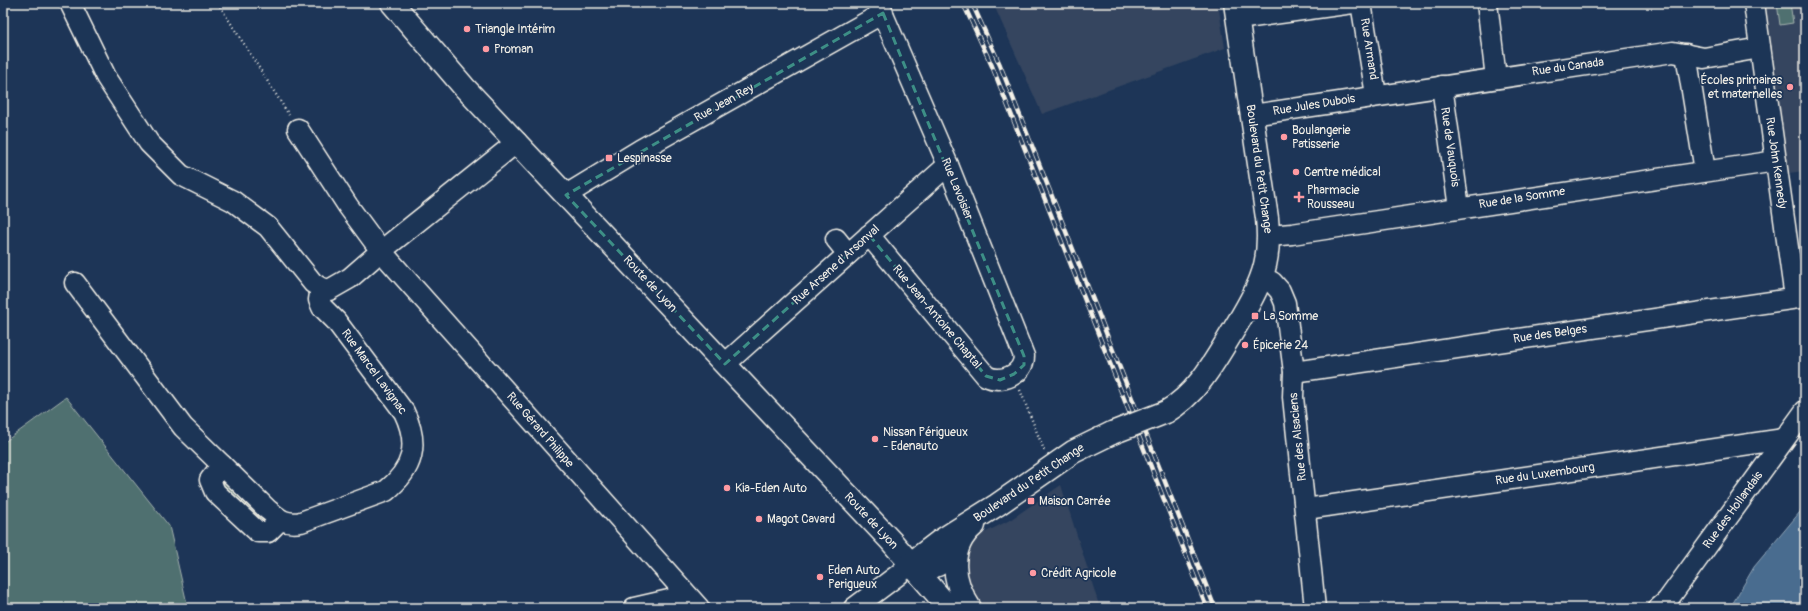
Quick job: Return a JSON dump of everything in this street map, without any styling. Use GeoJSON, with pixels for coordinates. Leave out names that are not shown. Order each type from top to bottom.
{"type":"FeatureCollection","features":[{"type":"Feature","properties":{"kind":"main road","name":"Route de Lyon"},"geometry":{"type":"LineString","coordinates":[[392,3],[437,57],[886,536],[949,608]]}},
{"type":"Feature","properties":{"kind":"main road","name":"Boulevard du Petit Change"},"geometry":{"type":"LineString","coordinates":[[910,564],[940,541],[997,505],[1073,452],[1112,433],[1166,412],[1177,405],[1204,378],[1250,302],[1262,277],[1268,246],[1268,236],[1237,11]]}},
{"type":"Feature","properties":{"kind":"main road"},"geometry":{"type":"LineString","coordinates":[[910,564],[923,568],[930,568],[947,560],[955,552],[968,530],[997,505]]}},
{"type":"Feature","properties":{"kind":"main road"},"geometry":{"type":"LineString","coordinates":[[955,552],[958,584],[970,608]]}},
{"type":"Feature","properties":{"kind":"street"},"geometry":{"type":"LineString","coordinates":[[70,3],[106,77],[149,143],[181,175],[233,201],[268,228],[313,283],[321,288],[329,290],[335,288],[350,278],[381,251],[517,142]]}},
{"type":"Feature","properties":{"kind":"street"},"geometry":{"type":"LineString","coordinates":[[1237,11],[1353,3]]}},
{"type":"Feature","properties":{"kind":"street","name":"Rue Armand"},"geometry":{"type":"LineString","coordinates":[[1361,3],[1376,95]]}},
{"type":"Feature","properties":{"kind":"street"},"geometry":{"type":"LineString","coordinates":[[1487,3],[1496,78]]}},
{"type":"Feature","properties":{"kind":"street","name":"Rue John Kennedy"},"geometry":{"type":"LineString","coordinates":[[1754,3],[1776,161],[1800,298]]}},
{"type":"Feature","properties":{"kind":"street","name":"Rue Lavoisier"},"geometry":{"type":"LineString","coordinates":[[881,8],[948,165],[1024,356],[1024,364],[1014,374]]}},
{"type":"Feature","properties":{"kind":"street","name":"Rue Jean Rey"},"geometry":{"type":"LineString","coordinates":[[566,195],[881,8]]}},
{"type":"Feature","properties":{"kind":"street","name":"Rue du Canada"},"geometry":{"type":"LineString","coordinates":[[1376,95],[1673,52],[1704,58],[1760,48]]}},
{"type":"Feature","properties":{"kind":"street"},"geometry":{"type":"LineString","coordinates":[[1686,54],[1705,171]]}},
{"type":"Feature","properties":{"kind":"street","name":"Rue de Vauquois"},"geometry":{"type":"LineString","coordinates":[[1442,86],[1459,208]]}},
{"type":"Feature","properties":{"kind":"street","name":"Rue Jules Dubois"},"geometry":{"type":"LineString","coordinates":[[1252,115],[1376,95]]}},
{"type":"Feature","properties":{"kind":"street","name":"Rue Gérard Philippe"},"geometry":{"type":"LineString","coordinates":[[298,129],[348,206],[381,251],[684,593],[699,608]]}},
{"type":"Feature","properties":{"kind":"street","name":"Rue de la Somme"},"geometry":{"type":"LineString","coordinates":[[1268,236],[1292,234],[1776,161]]}},
{"type":"Feature","properties":{"kind":"street","name":"Rue Arsene d'Arsonval"},"geometry":{"type":"LineString","coordinates":[[725,364],[948,165]]}},
{"type":"Feature","properties":{"kind":"street","name":"Rue Jean-Antoine Chaptal"},"geometry":{"type":"LineString","coordinates":[[869,235],[986,376],[993,380],[1000,380],[1014,374]]}},
{"type":"Feature","properties":{"kind":"street"},"geometry":{"type":"LineString","coordinates":[[836,239],[848,254]]}},
{"type":"Feature","properties":{"kind":"street","name":"Rue des Alsaciens"},"geometry":{"type":"LineString","coordinates":[[1262,277],[1272,282],[1280,291],[1285,303],[1294,372],[1293,397],[1306,509],[1315,608]]}},
{"type":"Feature","properties":{"kind":"street","name":"Rue Marcel Lavignac"},"geometry":{"type":"LineString","coordinates":[[75,283],[183,427],[222,465],[210,480],[215,492],[258,532],[268,532],[280,520],[292,524],[301,522],[386,492],[405,472],[412,455],[413,443],[411,426],[404,412],[336,321],[322,307],[319,300],[321,288]]}},
{"type":"Feature","properties":{"kind":"street","name":"Rue des Belges"},"geometry":{"type":"LineString","coordinates":[[1294,372],[1800,298]]}},
{"type":"Feature","properties":{"kind":"street","name":"Rue des Hollandais"},"geometry":{"type":"LineString","coordinates":[[1659,608],[1667,601],[1805,411]]}},
{"type":"Feature","properties":{"kind":"street","name":"Rue du Luxembourg"},"geometry":{"type":"LineString","coordinates":[[1306,509],[1784,439]]}},
{"type":"Feature","properties":{"kind":"street"},"geometry":{"type":"LineString","coordinates":[[854,608],[898,575],[910,564]]}},
{"type":"Feature","properties":{"kind":"street"},"geometry":{"type":"LineString","coordinates":[[634,608],[668,600],[684,593]]}},
{"type":"Feature","properties":{"kind":"path"},"geometry":{"type":"LineString","coordinates":[[218,3],[298,129]]}},
{"type":"Feature","properties":{"kind":"path"},"geometry":{"type":"LineString","coordinates":[[1014,374],[1044,450],[1050,449]]}},
{"type":"Feature","properties":{"kind":"highlighted area"},"geometry":{"type":"Polygon","coordinates":[[[883,13],[1024,356],[1024,365],[1014,374],[1000,380],[986,376],[869,235],[725,364],[566,195],[883,13]]]}},
{"type":"Feature","properties":{"kind":"shaded area"},"geometry":{"type":"Polygon","coordinates":[[[993,3],[1218,3],[1225,48],[1042,114],[993,3]]]}},
{"type":"Feature","properties":{"kind":"shaded area","name":"Écoles primaires et maternelles"},"geometry":{"type":"Polygon","coordinates":[[[1764,3],[1805,3],[1805,171],[1788,173],[1764,3]]]}},
{"type":"Feature","properties":{"kind":"shaded area"},"geometry":{"type":"Polygon","coordinates":[[[1061,485],[1100,608],[983,608],[967,579],[966,566],[968,554],[972,544],[978,536],[1010,520],[1061,485]]]}},
{"type":"Feature","properties":{"kind":"shaded area"},"geometry":{"type":"Polygon","coordinates":[[[1805,506],[1805,608],[1730,608],[1754,567],[1805,506]]]}},
{"type":"Feature","properties":{"kind":"green space"},"geometry":{"type":"Polygon","coordinates":[[[1777,3],[1790,3],[1793,23],[1780,25],[1777,3]]]}},
{"type":"Feature","properties":{"kind":"green space"},"geometry":{"type":"Polygon","coordinates":[[[66,397],[169,526],[188,608],[3,608],[3,443],[66,397]]]}},
{"type":"Feature","properties":{"kind":"green space"},"geometry":{"type":"Polygon","coordinates":[[[225,476],[267,519],[265,524],[259,525],[218,480],[225,476]]]}},
{"type":"Feature","properties":{"kind":"railway"},"geometry":{"type":"LineString","coordinates":[[963,3],[992,66],[1207,608]]}},
{"type":"Feature","properties":{"kind":"railway"},"geometry":{"type":"LineString","coordinates":[[972,3],[1000,65],[1215,608]]}},
{"type":"Feature","properties":{"kind":"place","name":"Triangle Intérim"},"geometry":{"type":"Point","coordinates":[467,29]}},
{"type":"Feature","properties":{"kind":"place","name":"Proman"},"geometry":{"type":"Point","coordinates":[486,49]}},
{"type":"Feature","properties":{"kind":"place","name":"Écoles primaires et maternelles"},"geometry":{"type":"Point","coordinates":[1790,87]}},
{"type":"Feature","properties":{"kind":"place","name":"Boulangerie Patisserie"},"geometry":{"type":"Point","coordinates":[1284,137]}},
{"type":"Feature","properties":{"kind":"place","name":"Lespinasse"},"geometry":{"type":"Point","coordinates":[609,158]}},
{"type":"Feature","properties":{"kind":"place","name":"Centre médical"},"geometry":{"type":"Point","coordinates":[1296,172]}},
{"type":"Feature","properties":{"kind":"place","name":"Pharmacie Rousseau"},"geometry":{"type":"Point","coordinates":[1299,197]}},
{"type":"Feature","properties":{"kind":"place","name":"La Somme"},"geometry":{"type":"Point","coordinates":[1255,316]}},
{"type":"Feature","properties":{"kind":"place","name":"Épicerie 24"},"geometry":{"type":"Point","coordinates":[1245,345]}},
{"type":"Feature","properties":{"kind":"place","name":"Nissan Périgueux - Edenauto"},"geometry":{"type":"Point","coordinates":[875,439]}},
{"type":"Feature","properties":{"kind":"place","name":"Kia-Eden Auto"},"geometry":{"type":"Point","coordinates":[727,488]}},
{"type":"Feature","properties":{"kind":"place","name":"Maison Carrée"},"geometry":{"type":"Point","coordinates":[1031,501]}},
{"type":"Feature","properties":{"kind":"place","name":"Magot Cavard"},"geometry":{"type":"Point","coordinates":[759,519]}},
{"type":"Feature","properties":{"kind":"place","name":"Crédit Agricole"},"geometry":{"type":"Point","coordinates":[1033,573]}},
{"type":"Feature","properties":{"kind":"place","name":"Eden Auto Perigueux"},"geometry":{"type":"Point","coordinates":[820,577]}}]}
